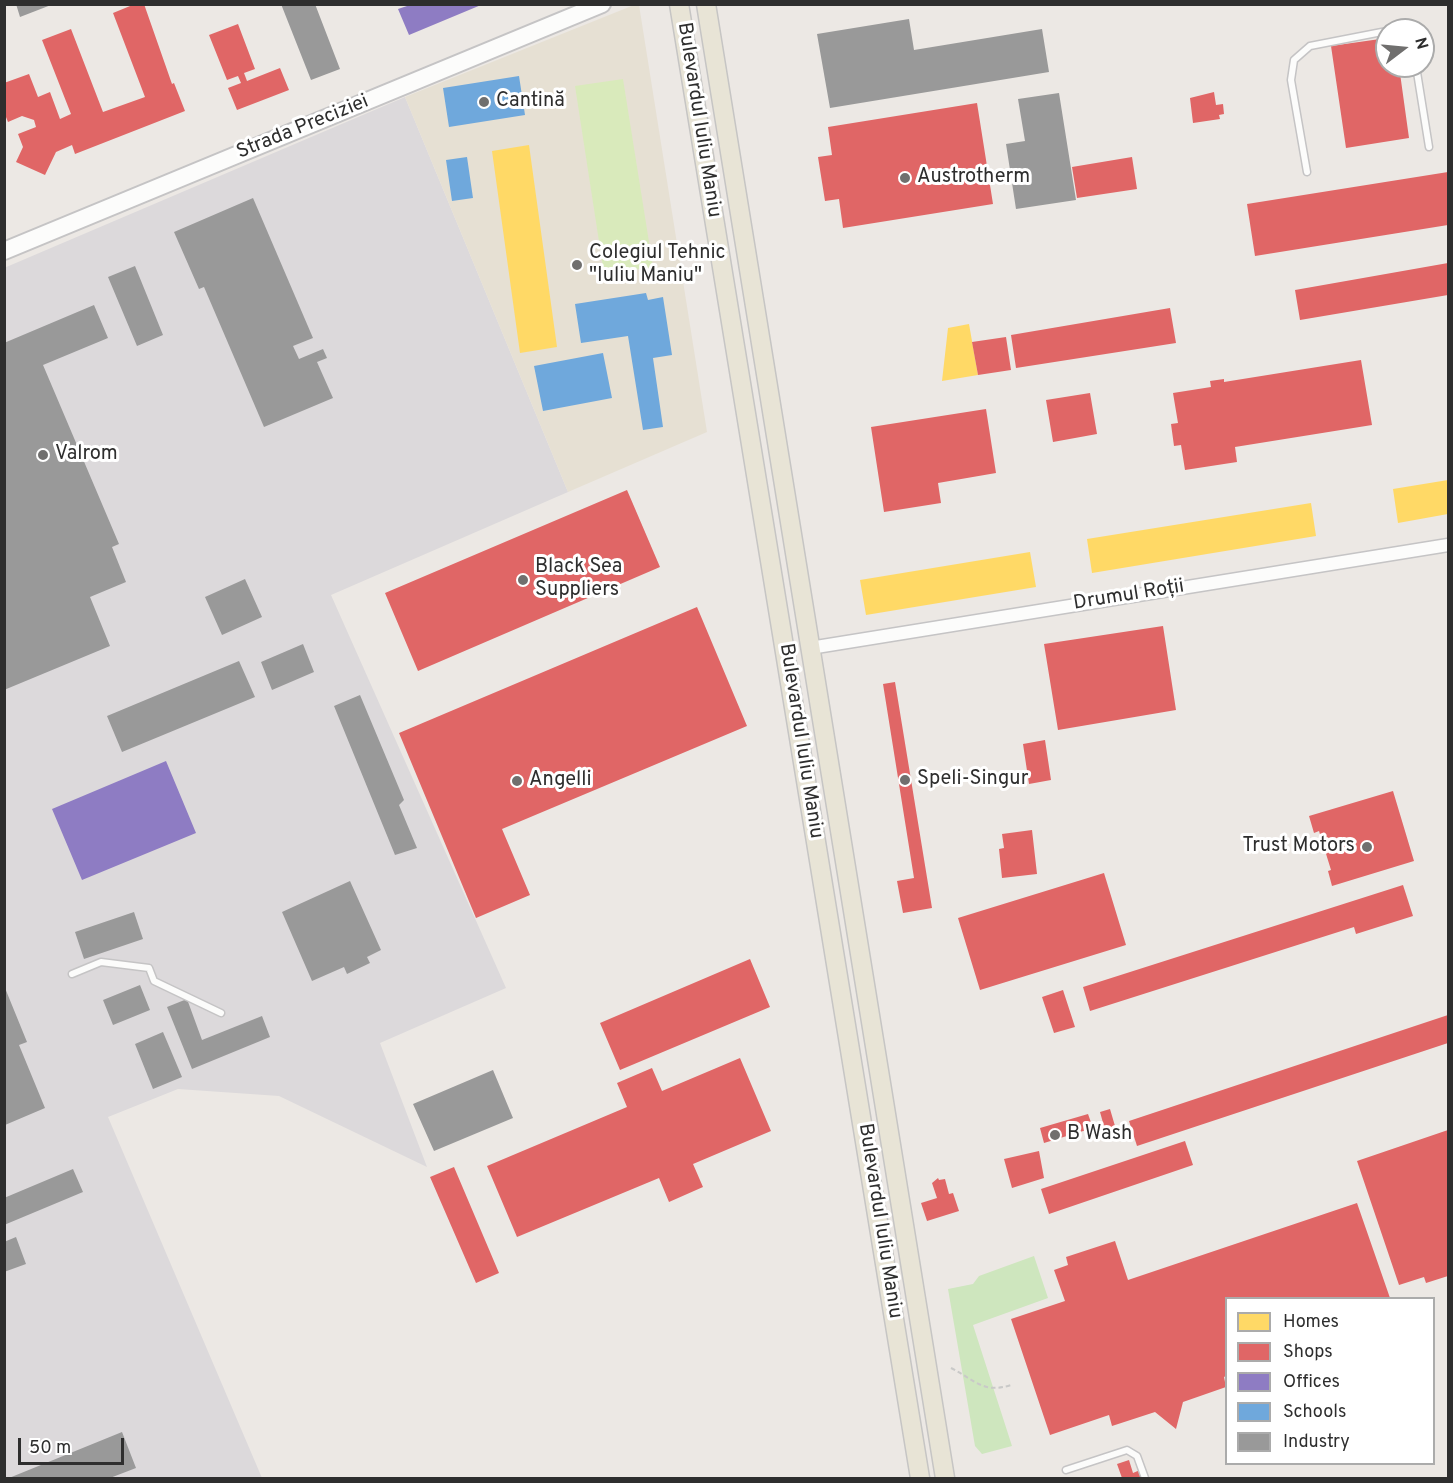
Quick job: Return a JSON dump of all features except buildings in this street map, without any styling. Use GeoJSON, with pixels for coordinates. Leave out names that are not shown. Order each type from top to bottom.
{"type":"FeatureCollection","features":[{"type":"Feature","properties":{"kind":"main road","name":"Bulevardul Iuliu Maniu"},"geometry":{"type":"LineString","coordinates":[[679,4],[920,1479]]}},
{"type":"Feature","properties":{"kind":"main road","name":"Bulevardul Iuliu Maniu"},"geometry":{"type":"LineString","coordinates":[[706,4],[945,1479]]}},
{"type":"Feature","properties":{"kind":"main road"},"geometry":{"type":"LineString","coordinates":[[705,160],[714,159],[719,162],[725,178],[735,233],[747,258]]}},
{"type":"Feature","properties":{"kind":"main road"},"geometry":{"type":"LineString","coordinates":[[862,1114],[876,1139],[891,1152]]}},
{"type":"Feature","properties":{"kind":"street","name":"Strada Preciziei"},"geometry":{"type":"LineString","coordinates":[[4,251],[602,4]]}},
{"type":"Feature","properties":{"kind":"street","name":"Drumul Roții"},"geometry":{"type":"LineString","coordinates":[[810,648],[1449,545]]}},
{"type":"Feature","properties":{"kind":"lane"},"geometry":{"type":"LineString","coordinates":[[1307,172],[1291,80],[1294,60],[1311,46],[1375,33]]}},
{"type":"Feature","properties":{"kind":"lane"},"geometry":{"type":"LineString","coordinates":[[1418,78],[1429,147]]}},
{"type":"Feature","properties":{"kind":"lane"},"geometry":{"type":"LineString","coordinates":[[72,974],[101,962],[149,968],[154,981],[221,1013]]}},
{"type":"Feature","properties":{"kind":"lane"},"geometry":{"type":"LineString","coordinates":[[1066,1470],[1128,1450],[1137,1456],[1145,1479]]}},
{"type":"Feature","properties":{"kind":"path"},"geometry":{"type":"LineString","coordinates":[[951,1368],[984,1388],[992,1389],[1011,1385]]}},
{"type":"Feature","properties":{"kind":"shaded area","name":"Colegiul Tehnic \"Iuliu Maniu\""},"geometry":{"type":"Polygon","coordinates":[[[634,5],[639,5],[707,432],[568,492],[405,97],[634,5]]]}},
{"type":"Feature","properties":{"kind":"shaded area"},"geometry":{"type":"Polygon","coordinates":[[[405,97],[568,492],[331,595],[506,988],[380,1043],[427,1167],[279,1096],[178,1089],[108,1117],[262,1478],[5,1478],[4,268],[405,97]]]}},
{"type":"Feature","properties":{"kind":"green space"},"geometry":{"type":"Polygon","coordinates":[[[623,79],[653,267],[604,274],[575,86],[623,79]]]}},
{"type":"Feature","properties":{"kind":"green space"},"geometry":{"type":"Polygon","coordinates":[[[1034,1256],[1048,1298],[973,1325],[1012,1446],[982,1454],[975,1446],[948,1289],[973,1284],[979,1276],[1034,1256]]]}},
{"type":"Feature","properties":{"kind":"place","name":"Cantină"},"geometry":{"type":"Point","coordinates":[484,102]}},
{"type":"Feature","properties":{"kind":"place","name":"Austrotherm"},"geometry":{"type":"Point","coordinates":[905,178]}},
{"type":"Feature","properties":{"kind":"place","name":"Colegiul Tehnic \"Iuliu Maniu\""},"geometry":{"type":"Point","coordinates":[577,265]}},
{"type":"Feature","properties":{"kind":"place","name":"Valrom"},"geometry":{"type":"Point","coordinates":[43,455]}},
{"type":"Feature","properties":{"kind":"place","name":"Black Sea Suppliers"},"geometry":{"type":"Point","coordinates":[523,580]}},
{"type":"Feature","properties":{"kind":"place","name":"Speli-Singur"},"geometry":{"type":"Point","coordinates":[905,780]}},
{"type":"Feature","properties":{"kind":"place","name":"Angelli"},"geometry":{"type":"Point","coordinates":[517,781]}},
{"type":"Feature","properties":{"kind":"place","name":"Trust Motors"},"geometry":{"type":"Point","coordinates":[1367,847]}},
{"type":"Feature","properties":{"kind":"place","name":"B Wash"},"geometry":{"type":"Point","coordinates":[1055,1135]}}]}
